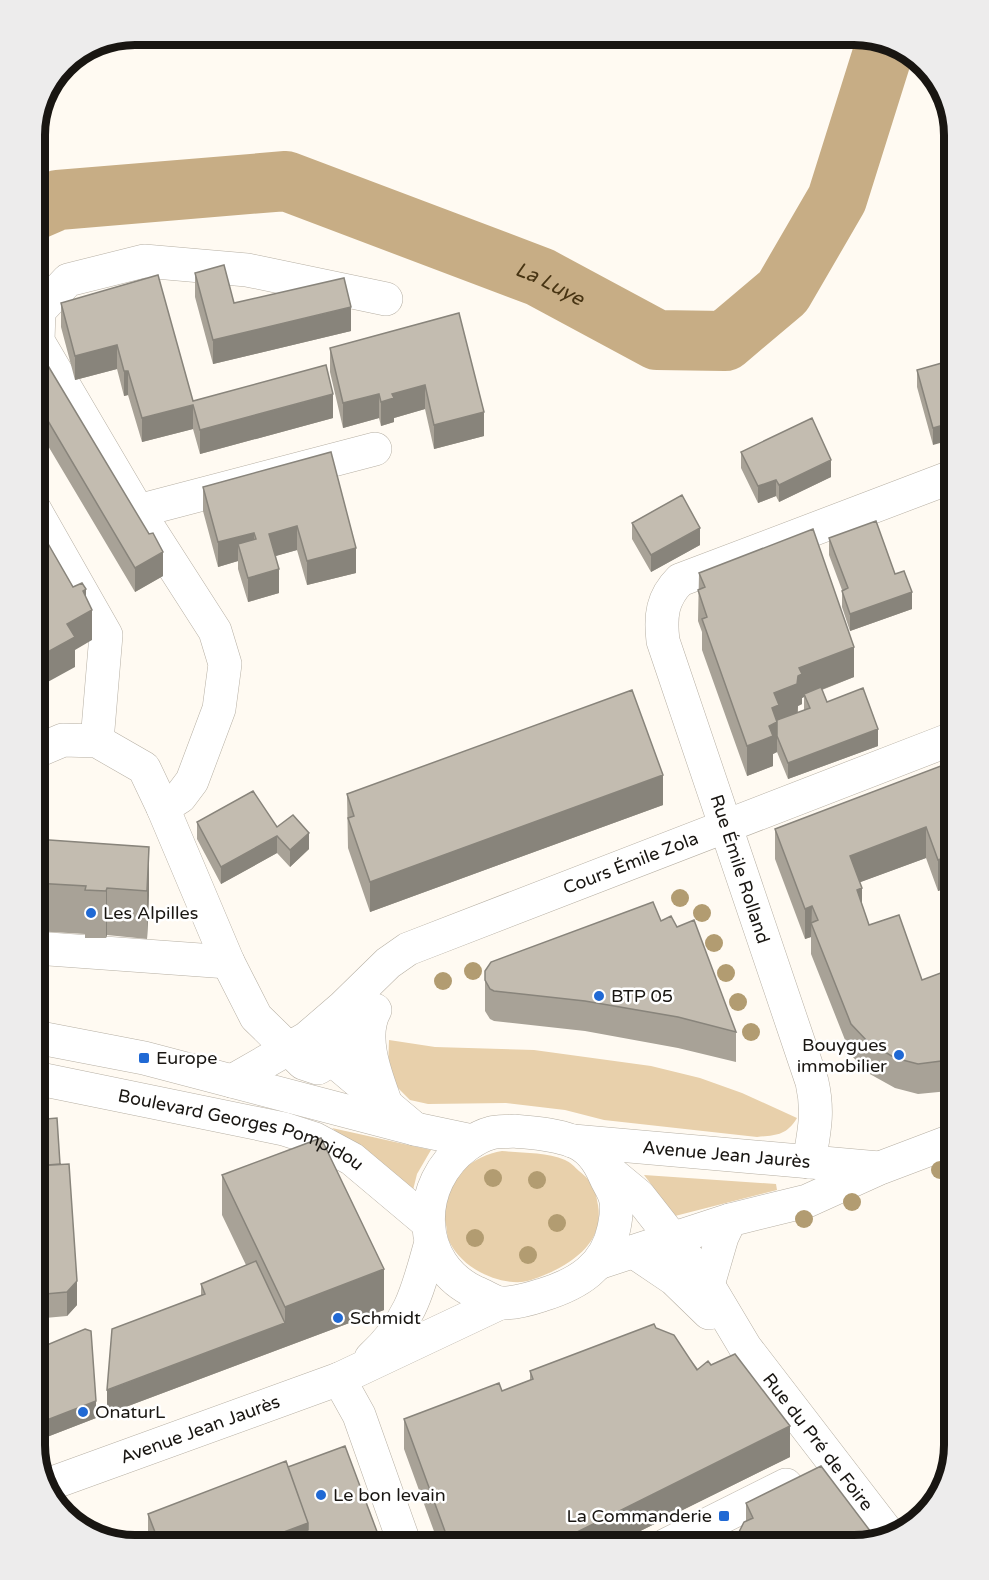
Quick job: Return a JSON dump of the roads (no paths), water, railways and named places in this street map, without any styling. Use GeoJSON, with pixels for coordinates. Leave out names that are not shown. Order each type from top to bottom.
{"type":"FeatureCollection","features":[{"type":"Feature","properties":{"kind":"main road"},"geometry":{"type":"LineString","coordinates":[[45,305],[68,280],[144,261],[247,270],[386,299]]}},
{"type":"Feature","properties":{"kind":"main road"},"geometry":{"type":"LineString","coordinates":[[45,353],[138,511],[215,631],[225,664],[219,709],[192,781],[180,798],[163,808]]}},
{"type":"Feature","properties":{"kind":"main road"},"geometry":{"type":"LineString","coordinates":[[138,511],[375,449]]}},
{"type":"Feature","properties":{"kind":"main road","name":"Rue Émile Rolland"},"geometry":{"type":"LineString","coordinates":[[809,1162],[816,1119],[816,1101],[663,641],[661,623],[664,602],[670,590],[680,580],[944,480]]}},
{"type":"Feature","properties":{"kind":"main road"},"geometry":{"type":"LineString","coordinates":[[45,528],[106,635],[98,741]]}},
{"type":"Feature","properties":{"kind":"main road"},"geometry":{"type":"LineString","coordinates":[[45,748],[63,740],[98,741],[144,768],[232,970],[256,1017],[297,1043],[332,1059],[415,1129]]}},
{"type":"Feature","properties":{"kind":"main road","name":"Cours Émile Zola"},"geometry":{"type":"LineString","coordinates":[[232,1081],[297,1043],[343,1007],[388,963],[408,949],[944,742]]}},
{"type":"Feature","properties":{"kind":"main road"},"geometry":{"type":"LineString","coordinates":[[45,949],[232,970],[297,1043]]}},
{"type":"Feature","properties":{"kind":"main road"},"geometry":{"type":"LineString","coordinates":[[332,1059],[369,1020],[408,949]]}},
{"type":"Feature","properties":{"kind":"main road"},"geometry":{"type":"LineString","coordinates":[[232,1081],[256,1017]]}},
{"type":"Feature","properties":{"kind":"main road"},"geometry":{"type":"LineString","coordinates":[[369,1020],[371,1061],[386,1106]]}},
{"type":"Feature","properties":{"kind":"main road"},"geometry":{"type":"LineString","coordinates":[[45,1039],[144,1058],[415,1129],[472,1141]]}},
{"type":"Feature","properties":{"kind":"main road","name":"Boulevard Georges Pompidou"},"geometry":{"type":"LineString","coordinates":[[45,1080],[284,1129],[315,1139],[352,1160],[429,1232]]}},
{"type":"Feature","properties":{"kind":"main road"},"geometry":{"type":"LineString","coordinates":[[514,1131],[573,1141],[598,1162],[615,1197],[616,1218],[612,1238],[598,1263],[588,1274],[565,1288],[531,1299],[500,1303],[472,1291],[451,1276],[429,1232],[429,1203],[443,1170],[453,1155],[472,1141],[491,1133],[514,1131]]}},
{"type":"Feature","properties":{"kind":"main road","name":"Avenue Jean Jaurès"},"geometry":{"type":"LineString","coordinates":[[573,1141],[880,1168]]}},
{"type":"Feature","properties":{"kind":"main road","name":"Avenue Jean Jaurès"},"geometry":{"type":"LineString","coordinates":[[598,1263],[730,1220],[807,1201],[880,1168],[944,1144]]}},
{"type":"Feature","properties":{"kind":"main road","name":"Rue du Pré de Foire"},"geometry":{"type":"LineString","coordinates":[[598,1162],[639,1196],[708,1284],[745,1347],[885,1529]]}},
{"type":"Feature","properties":{"kind":"main road"},"geometry":{"type":"LineString","coordinates":[[708,1284],[715,1257],[730,1220]]}},
{"type":"Feature","properties":{"kind":"main road","name":"Avenue Jean Jaurès"},"geometry":{"type":"LineString","coordinates":[[348,1375],[388,1342],[405,1319],[415,1297],[429,1232]]}},
{"type":"Feature","properties":{"kind":"main road","name":"Rue du Pré de Foire"},"geometry":{"type":"LineString","coordinates":[[634,1252],[674,1279],[745,1347]]}},
{"type":"Feature","properties":{"kind":"main road","name":"Avenue Jean Jaurès"},"geometry":{"type":"LineString","coordinates":[[53,1483],[348,1375],[500,1303]]}},
{"type":"Feature","properties":{"kind":"main road"},"geometry":{"type":"LineString","coordinates":[[348,1375],[359,1415],[401,1535]]}},
{"type":"Feature","properties":{"kind":"main road"},"geometry":{"type":"LineString","coordinates":[[686,1535],[833,1461]]}},
{"type":"Feature","properties":{"kind":"waterway","name":"La Luye"},"geometry":{"type":"LineString","coordinates":[[45,206],[58,200],[286,181],[540,277],[657,340],[725,341],[783,292],[837,199],[884,50]]}},
{"type":"Feature","properties":{"kind":"place","name":"Les Alpilles"},"geometry":{"type":"Point","coordinates":[91,913]}},
{"type":"Feature","properties":{"kind":"place","name":"BTP 05"},"geometry":{"type":"Point","coordinates":[599,996]}},
{"type":"Feature","properties":{"kind":"place","name":"Bouygues immobilier"},"geometry":{"type":"Point","coordinates":[899,1055]}},
{"type":"Feature","properties":{"kind":"place","name":"Europe"},"geometry":{"type":"Point","coordinates":[144,1058]}},
{"type":"Feature","properties":{"kind":"place","name":"Schmidt"},"geometry":{"type":"Point","coordinates":[338,1318]}},
{"type":"Feature","properties":{"kind":"place","name":"OnaturL"},"geometry":{"type":"Point","coordinates":[83,1412]}},
{"type":"Feature","properties":{"kind":"place","name":"Le bon levain"},"geometry":{"type":"Point","coordinates":[321,1495]}},
{"type":"Feature","properties":{"kind":"place","name":"La Commanderie"},"geometry":{"type":"Point","coordinates":[724,1516]}}]}
